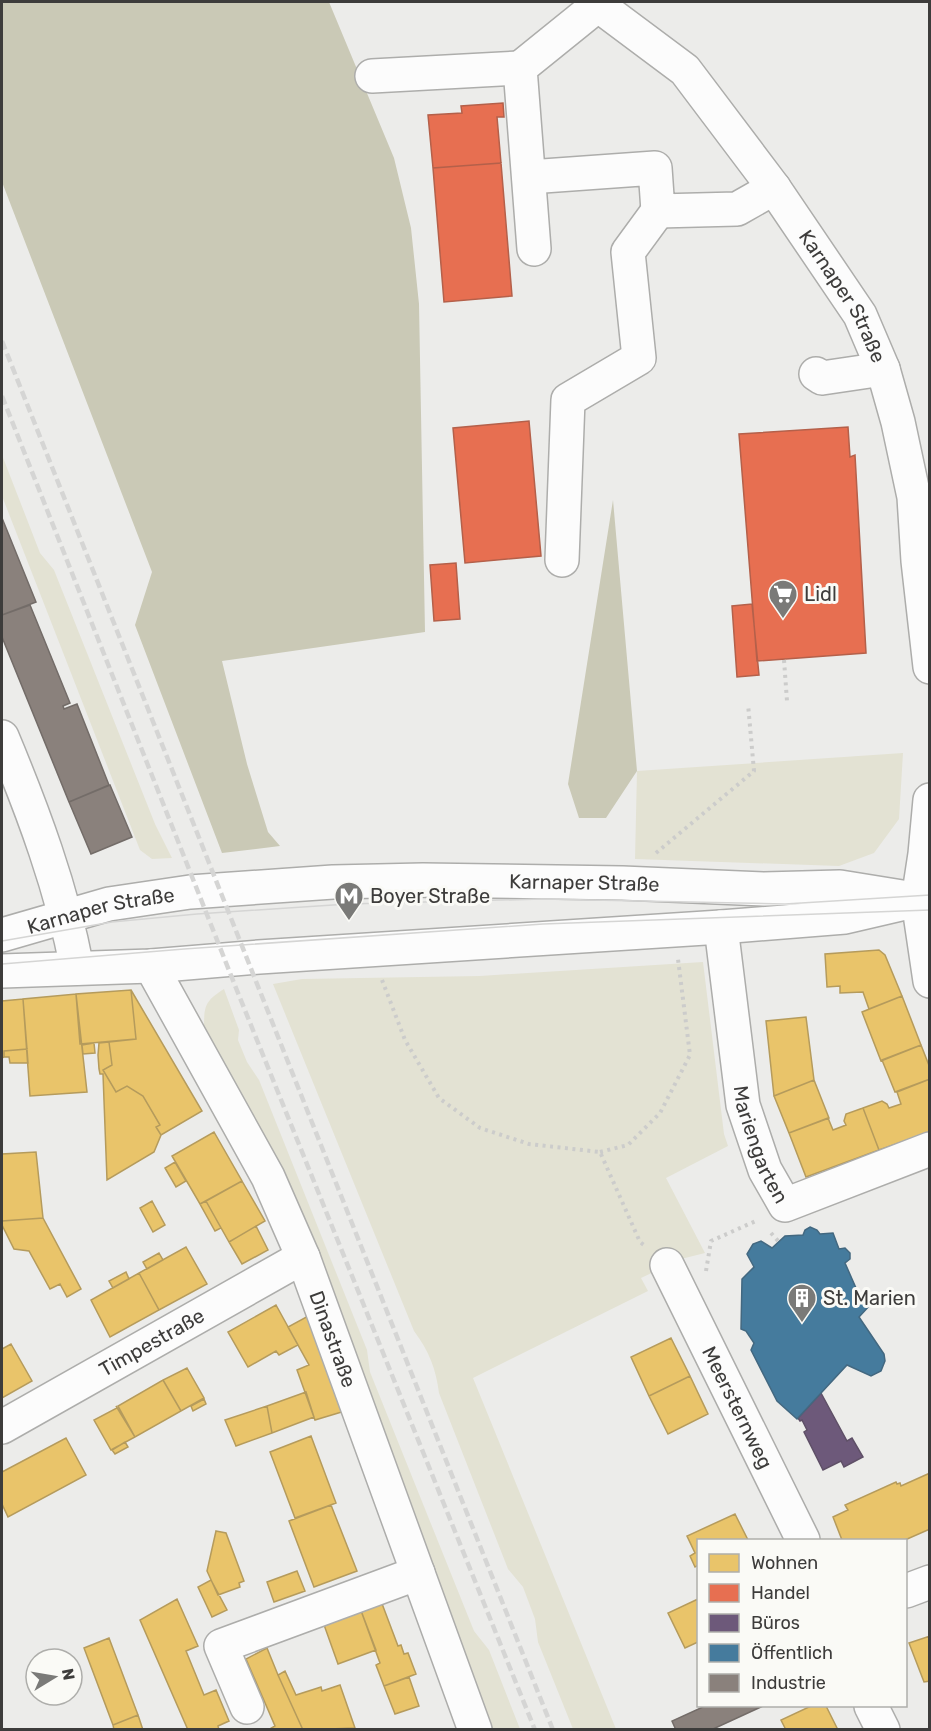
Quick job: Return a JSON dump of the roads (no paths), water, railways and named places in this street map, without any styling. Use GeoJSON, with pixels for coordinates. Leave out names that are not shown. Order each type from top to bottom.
{"type":"FeatureCollection","features":[{"type":"Feature","properties":{"kind":"street"},"geometry":{"type":"LineString","coordinates":[[372,76],[520,68],[597,3]]}},
{"type":"Feature","properties":{"kind":"street","name":"Karnaper Straße"},"geometry":{"type":"LineString","coordinates":[[597,3],[685,70],[774,188],[860,315],[883,369],[898,422],[914,497],[924,560],[930,667]]}},
{"type":"Feature","properties":{"kind":"street"},"geometry":{"type":"LineString","coordinates":[[520,68],[534,249]]}},
{"type":"Feature","properties":{"kind":"street"},"geometry":{"type":"LineString","coordinates":[[529,177],[655,168],[658,211],[628,252],[639,358],[568,400],[562,561]]}},
{"type":"Feature","properties":{"kind":"street"},"geometry":{"type":"LineString","coordinates":[[658,211],[736,209],[774,188]]}},
{"type":"Feature","properties":{"kind":"street"},"geometry":{"type":"LineString","coordinates":[[816,374],[822,378],[883,369]]}},
{"type":"Feature","properties":{"kind":"street"},"geometry":{"type":"LineString","coordinates":[[2,737],[21,783],[66,915],[77,968]]}},
{"type":"Feature","properties":{"kind":"street"},"geometry":{"type":"LineString","coordinates":[[930,800],[924,900],[930,981]]}},
{"type":"Feature","properties":{"kind":"street","name":"Karnaper Straße"},"geometry":{"type":"LineString","coordinates":[[2,934],[109,904],[190,892],[333,882],[423,880],[621,883],[764,889],[840,887],[924,900]]}},
{"type":"Feature","properties":{"kind":"street"},"geometry":{"type":"LineString","coordinates":[[2,970],[151,966],[721,927],[844,917],[924,900]]}},
{"type":"Feature","properties":{"kind":"street","name":"Mariengarten"},"geometry":{"type":"LineString","coordinates":[[721,927],[743,1106],[765,1170],[785,1205],[930,1149]]}},
{"type":"Feature","properties":{"kind":"street","name":"Dinastraße"},"geometry":{"type":"LineString","coordinates":[[151,966],[268,1177],[303,1257],[475,1730]]}},
{"type":"Feature","properties":{"kind":"street","name":"Timpestraße"},"geometry":{"type":"LineString","coordinates":[[2,1427],[303,1257]]}},
{"type":"Feature","properties":{"kind":"street","name":"Meersternweg"},"geometry":{"type":"LineString","coordinates":[[675,1281],[803,1539]]}},
{"type":"Feature","properties":{"kind":"street"},"geometry":{"type":"LineString","coordinates":[[247,1707],[221,1646],[418,1574]]}},
{"type":"Feature","properties":{"kind":"street"},"geometry":{"type":"LineString","coordinates":[[907,1591],[930,1582]]}},
{"type":"Feature","properties":{"kind":"street"},"geometry":{"type":"LineString","coordinates":[[872,1707],[883,1730]]}},
{"type":"Feature","properties":{"kind":"tram line"},"geometry":{"type":"LineString","coordinates":[[2,941],[112,922],[348,904],[542,899],[785,904],[930,895]]}},
{"type":"Feature","properties":{"kind":"tram line"},"geometry":{"type":"LineString","coordinates":[[2,964],[543,924],[930,910]]}},
{"type":"Feature","properties":{"kind":"railway"},"geometry":{"type":"LineString","coordinates":[[2,341],[553,1730]]}},
{"type":"Feature","properties":{"kind":"railway"},"geometry":{"type":"LineString","coordinates":[[2,396],[236,988],[535,1730]]}},
{"type":"Feature","properties":{"kind":"place","name":"Lidl"},"geometry":{"type":"Point","coordinates":[783,620]}},
{"type":"Feature","properties":{"kind":"place","name":"Boyer Straße"},"geometry":{"type":"Point","coordinates":[349,922]}},
{"type":"Feature","properties":{"kind":"place","name":"St. Marien"},"geometry":{"type":"Point","coordinates":[802,1324]}}]}
